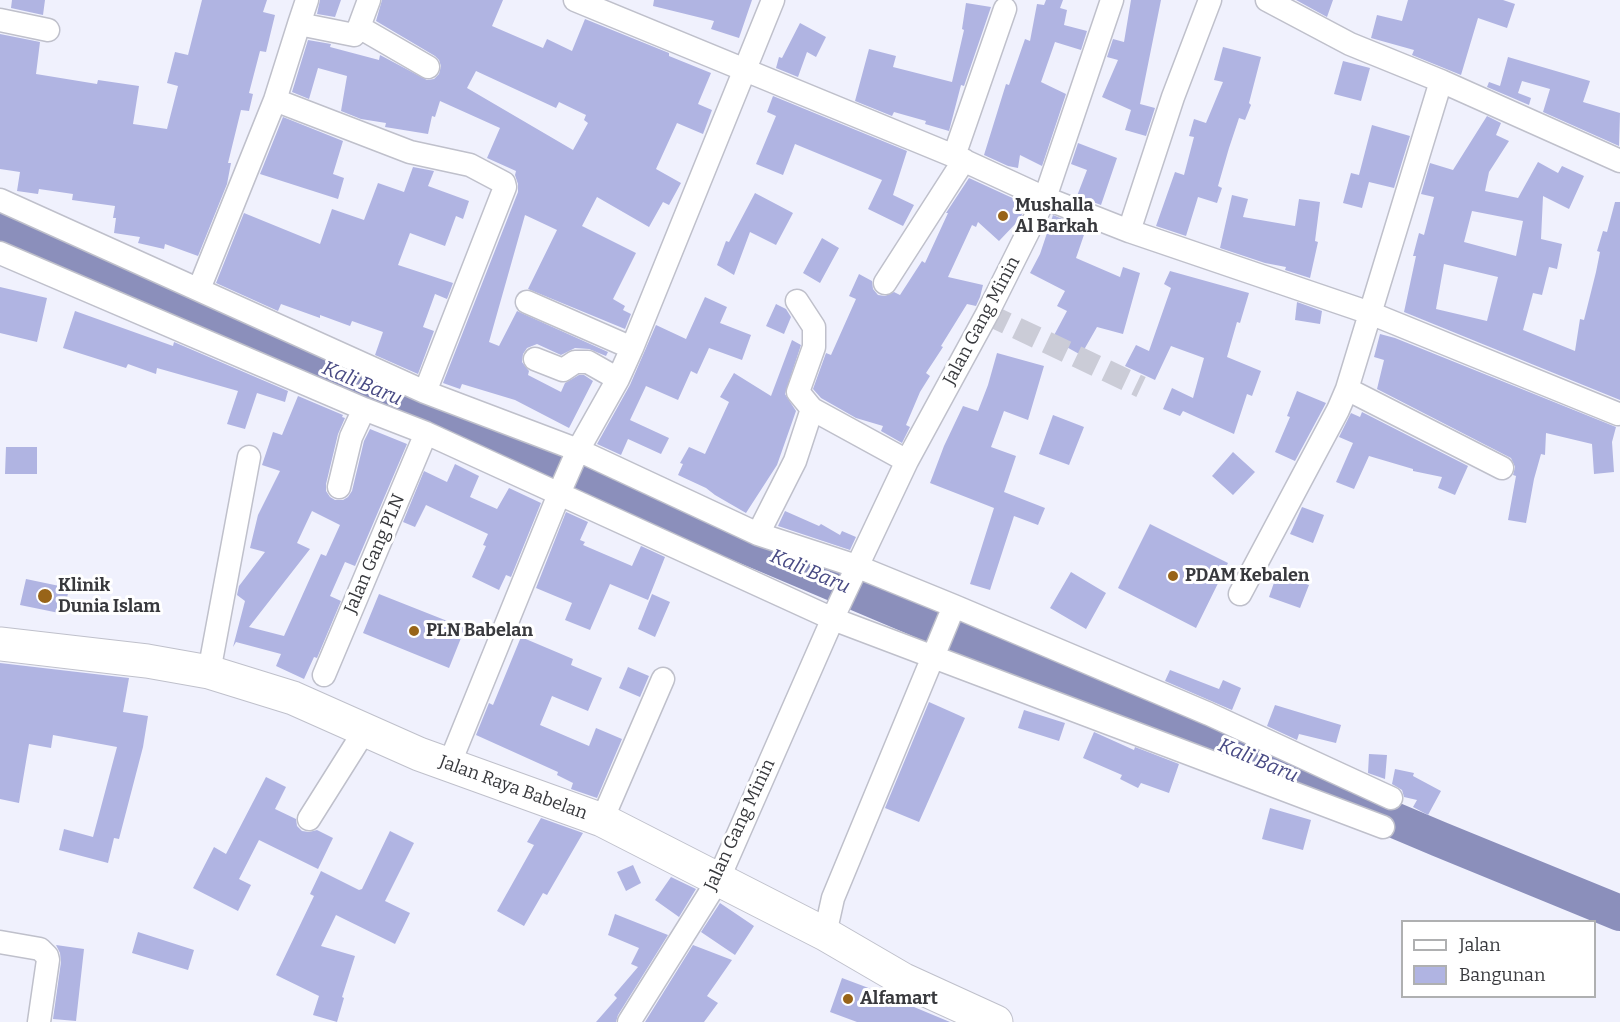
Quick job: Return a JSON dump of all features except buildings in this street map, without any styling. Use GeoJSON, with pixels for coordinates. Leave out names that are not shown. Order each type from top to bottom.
{"type":"FeatureCollection","features":[{"type":"Feature","properties":{"kind":"main road","name":"Jalan Raya Babelan"},"geometry":{"type":"LineString","coordinates":[[0,644],[147,661],[209,672],[293,698],[449,765],[602,820],[825,934],[904,980],[996,1022]]}},
{"type":"Feature","properties":{"kind":"street"},"geometry":{"type":"LineString","coordinates":[[199,289],[274,100],[307,0]]}},
{"type":"Feature","properties":{"kind":"street"},"geometry":{"type":"LineString","coordinates":[[299,24],[354,35],[360,27],[369,0]]}},
{"type":"Feature","properties":{"kind":"street"},"geometry":{"type":"LineString","coordinates":[[575,0],[959,158],[1045,198],[1129,231],[1370,313],[1618,414]]}},
{"type":"Feature","properties":{"kind":"street"},"geometry":{"type":"LineString","coordinates":[[449,765],[568,473],[632,348],[773,0]]}},
{"type":"Feature","properties":{"kind":"street","name":"Jalan Gang Minin"},"geometry":{"type":"LineString","coordinates":[[629,1022],[718,880],[835,614],[907,461],[987,314],[1045,198],[1112,0]]}},
{"type":"Feature","properties":{"kind":"street"},"geometry":{"type":"LineString","coordinates":[[1129,231],[1173,97],[1210,0]]}},
{"type":"Feature","properties":{"kind":"street"},"geometry":{"type":"LineString","coordinates":[[1267,0],[1350,44],[1441,81],[1620,161]]}},
{"type":"Feature","properties":{"kind":"street"},"geometry":{"type":"LineString","coordinates":[[885,283],[959,158],[1005,9]]}},
{"type":"Feature","properties":{"kind":"street"},"geometry":{"type":"LineString","coordinates":[[0,20],[48,30]]}},
{"type":"Feature","properties":{"kind":"street"},"geometry":{"type":"LineString","coordinates":[[360,27],[428,67]]}},
{"type":"Feature","properties":{"kind":"street"},"geometry":{"type":"LineString","coordinates":[[1240,594],[1347,389],[1441,81]]}},
{"type":"Feature","properties":{"kind":"street"},"geometry":{"type":"LineString","coordinates":[[274,100],[410,152],[470,165],[506,185],[425,392]]}},
{"type":"Feature","properties":{"kind":"street"},"geometry":{"type":"LineString","coordinates":[[0,200],[425,392],[568,473],[650,537],[835,614],[1383,827]]}},
{"type":"Feature","properties":{"kind":"street"},"geometry":{"type":"LineString","coordinates":[[0,253],[364,409],[426,433],[568,473],[758,534],[951,613],[1209,714],[1391,798]]}},
{"type":"Feature","properties":{"kind":"street"},"geometry":{"type":"LineString","coordinates":[[797,301],[814,327],[814,347],[798,392],[812,409],[907,461]]}},
{"type":"Feature","properties":{"kind":"street"},"geometry":{"type":"LineString","coordinates":[[527,302],[632,348]]}},
{"type":"Feature","properties":{"kind":"street"},"geometry":{"type":"LineString","coordinates":[[535,359],[561,370],[567,369],[575,362],[588,362],[618,379]]}},
{"type":"Feature","properties":{"kind":"street"},"geometry":{"type":"LineString","coordinates":[[1347,389],[1502,468]]}},
{"type":"Feature","properties":{"kind":"street"},"geometry":{"type":"LineString","coordinates":[[339,487],[351,437],[364,409]]}},
{"type":"Feature","properties":{"kind":"street"},"geometry":{"type":"LineString","coordinates":[[758,534],[795,461],[812,409]]}},
{"type":"Feature","properties":{"kind":"street","name":"Jalan Gang PLN"},"geometry":{"type":"LineString","coordinates":[[324,675],[426,433]]}},
{"type":"Feature","properties":{"kind":"street"},"geometry":{"type":"LineString","coordinates":[[209,672],[249,457]]}},
{"type":"Feature","properties":{"kind":"street"},"geometry":{"type":"LineString","coordinates":[[825,934],[833,898],[951,613]]}},
{"type":"Feature","properties":{"kind":"street"},"geometry":{"type":"LineString","coordinates":[[602,820],[663,679]]}},
{"type":"Feature","properties":{"kind":"street"},"geometry":{"type":"LineString","coordinates":[[309,819],[365,730]]}},
{"type":"Feature","properties":{"kind":"street"},"geometry":{"type":"LineString","coordinates":[[0,942],[40,949],[47,956],[39,1022]]}},
{"type":"Feature","properties":{"kind":"waterway","name":"Kali Baru"},"geometry":{"type":"LineString","coordinates":[[0,231],[1439,839],[1620,913]]}},
{"type":"Feature","properties":{"kind":"tunnel"},"geometry":{"type":"LineString","coordinates":[[987,314],[1141,387]]}},
{"type":"Feature","properties":{"kind":"place","name":"Mushalla Al Barkah"},"geometry":{"type":"Point","coordinates":[1003,216]}},
{"type":"Feature","properties":{"kind":"place","name":"PDAM Kebalen"},"geometry":{"type":"Point","coordinates":[1173,576]}},
{"type":"Feature","properties":{"kind":"place","name":"Klinik Dunia Islam"},"geometry":{"type":"Point","coordinates":[45,596]}},
{"type":"Feature","properties":{"kind":"place","name":"PLN Babelan"},"geometry":{"type":"Point","coordinates":[414,631]}},
{"type":"Feature","properties":{"kind":"place","name":"Alfamart"},"geometry":{"type":"Point","coordinates":[848,999]}}]}
